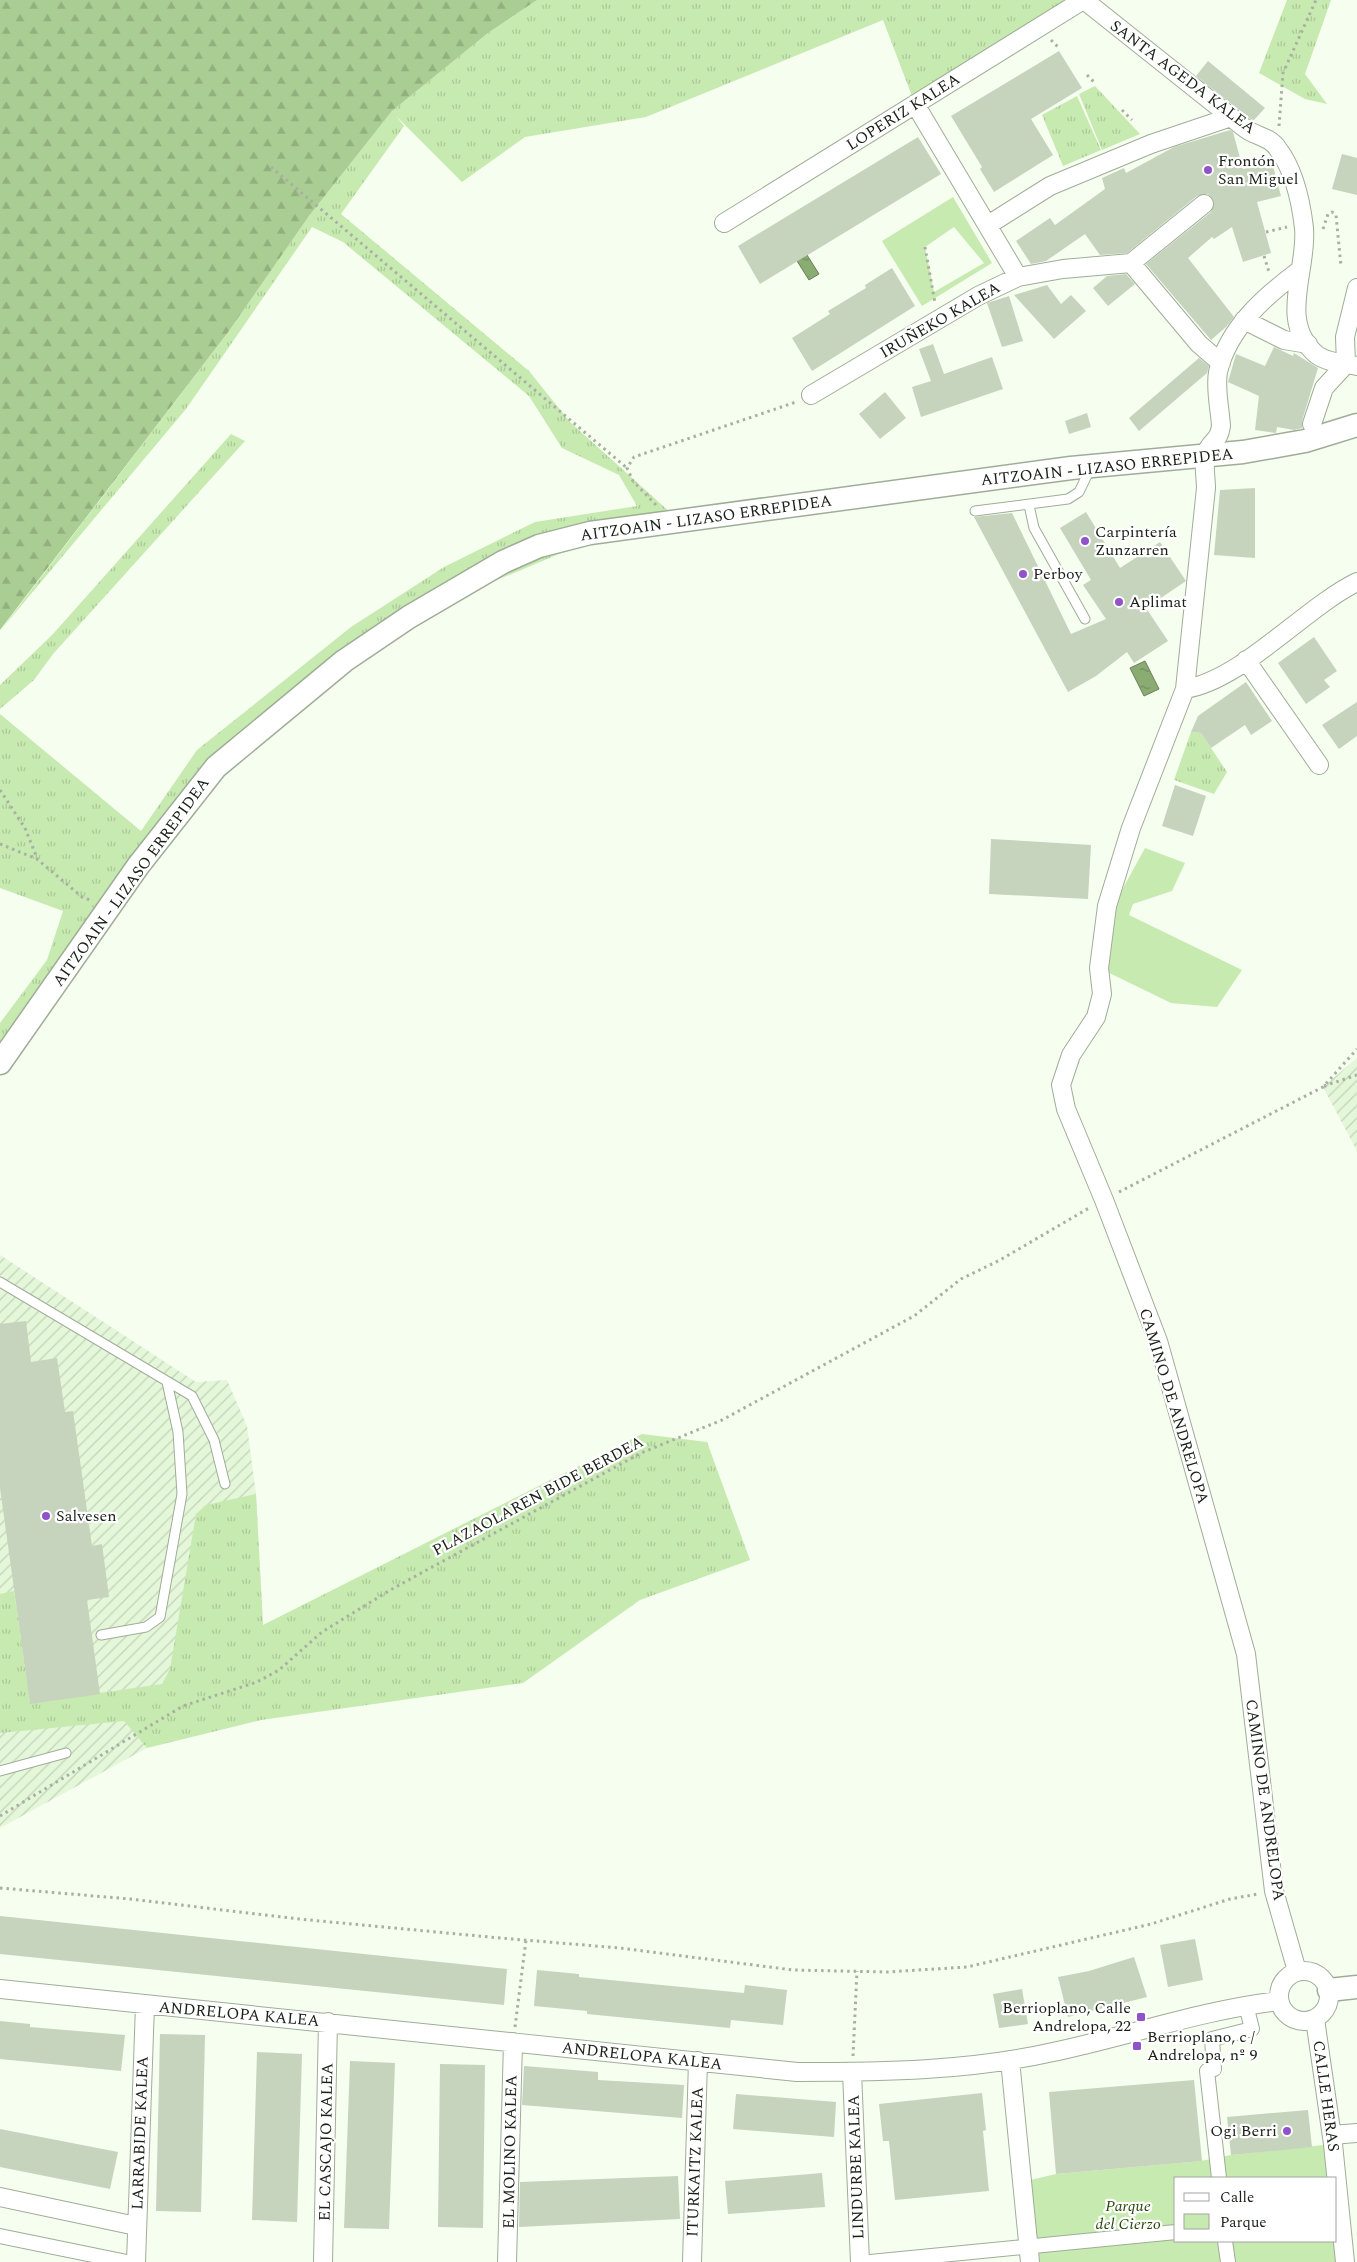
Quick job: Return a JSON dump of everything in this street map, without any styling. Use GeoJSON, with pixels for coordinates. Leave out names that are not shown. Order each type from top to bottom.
{"type":"FeatureCollection","features":[{"type":"Feature","properties":{"kind":"street","name":"LOPERIZ KALEA"},"geometry":{"type":"LineString","coordinates":[[724,223],[1083,0]]}},
{"type":"Feature","properties":{"kind":"street","name":"SANTA AGEDA KALEA"},"geometry":{"type":"LineString","coordinates":[[1083,0],[1231,117],[1250,131],[1269,139],[1278,149],[1297,189],[1304,229],[1295,309],[1302,336],[1317,354],[1328,361],[1351,365]]}},
{"type":"Feature","properties":{"kind":"street","name":"IRUÑEKO KALEA"},"geometry":{"type":"LineString","coordinates":[[811,395],[978,296],[1018,276],[916,104]]}},
{"type":"Feature","properties":{"kind":"street"},"geometry":{"type":"LineString","coordinates":[[988,225],[1050,186],[1150,144],[1231,117]]}},
{"type":"Feature","properties":{"kind":"street"},"geometry":{"type":"LineString","coordinates":[[1018,276],[1063,269],[1131,263],[1204,204]]}},
{"type":"Feature","properties":{"kind":"street"},"geometry":{"type":"LineString","coordinates":[[1131,263],[1200,344],[1221,363]]}},
{"type":"Feature","properties":{"kind":"street"},"geometry":{"type":"LineString","coordinates":[[1205,456],[1208,448],[1215,443],[1220,434],[1217,388],[1221,363],[1232,338],[1244,320],[1274,289],[1300,270]]}},
{"type":"Feature","properties":{"kind":"street"},"geometry":{"type":"LineString","coordinates":[[1312,424],[1324,388],[1351,365],[1345,337],[1357,288]]}},
{"type":"Feature","properties":{"kind":"street"},"geometry":{"type":"LineString","coordinates":[[1244,320],[1284,340],[1308,344]]}},
{"type":"Feature","properties":{"kind":"street","name":"AITZOAIN - LIZASO ERREPIDEA"},"geometry":{"type":"LineString","coordinates":[[0,1063],[138,866],[216,766],[284,709],[368,645],[460,586],[502,562],[539,546],[590,533],[1091,466],[1205,456],[1305,441],[1357,425]]}},
{"type":"Feature","properties":{"kind":"street","name":"CAMINO DE ANDRELOPA"},"geometry":{"type":"LineString","coordinates":[[1205,456],[1206,488],[1185,689],[1131,828],[1104,923],[1099,968],[1102,994],[1096,1017],[1071,1055],[1061,1085],[1066,1109],[1104,1200],[1158,1341],[1246,1654],[1274,1891],[1297,1972]]}},
{"type":"Feature","properties":{"kind":"street"},"geometry":{"type":"LineString","coordinates":[[1185,689],[1203,686],[1246,660],[1357,582]]}},
{"type":"Feature","properties":{"kind":"street"},"geometry":{"type":"LineString","coordinates":[[1246,660],[1319,765]]}},
{"type":"Feature","properties":{"kind":"street"},"geometry":{"type":"LineString","coordinates":[[1297,1972],[1313,1972],[1326,1983],[1329,1990],[1327,2007],[1315,2019],[1300,2022],[1292,2019],[1286,2014],[1279,2001],[1280,1986],[1290,1974],[1297,1972]]}},
{"type":"Feature","properties":{"kind":"street"},"geometry":{"type":"LineString","coordinates":[[1329,1990],[1357,1987]]}},
{"type":"Feature","properties":{"kind":"street","name":"ANDRELOPA KALEA"},"geometry":{"type":"LineString","coordinates":[[0,1989],[797,2072],[922,2070],[1010,2060],[1053,2052],[1246,2005],[1279,2001]]}},
{"type":"Feature","properties":{"kind":"street","name":"LARRABIDE KALEA"},"geometry":{"type":"LineString","coordinates":[[136,2262],[146,2005]]}},
{"type":"Feature","properties":{"kind":"street"},"geometry":{"type":"LineString","coordinates":[[1219,2177],[1207,2071],[1214,2069],[1212,2039],[1252,2029],[1246,2005]]}},
{"type":"Feature","properties":{"kind":"street","name":"CALLE HERAS"},"geometry":{"type":"LineString","coordinates":[[1315,2019],[1332,2135],[1336,2177]]}},
{"type":"Feature","properties":{"kind":"street","name":"EL CASCAJO KALEA"},"geometry":{"type":"LineString","coordinates":[[323,2262],[328,2022]]}},
{"type":"Feature","properties":{"kind":"street","name":"EL MOLINO KALEA"},"geometry":{"type":"LineString","coordinates":[[508,2262],[513,2042]]}},
{"type":"Feature","properties":{"kind":"street"},"geometry":{"type":"LineString","coordinates":[[1010,2060],[1029,2255]]}},
{"type":"Feature","properties":{"kind":"street","name":"ITURKAITZ KALEA"},"geometry":{"type":"LineString","coordinates":[[692,2262],[698,2061]]}},
{"type":"Feature","properties":{"kind":"street","name":"LINDURBE KALEA"},"geometry":{"type":"LineString","coordinates":[[852,2072],[860,2262]]}},
{"type":"Feature","properties":{"kind":"street"},"geometry":{"type":"LineString","coordinates":[[1332,2135],[1357,2133]]}},
{"type":"Feature","properties":{"kind":"street","name":"CALLE HERAS"},"geometry":{"type":"LineString","coordinates":[[1337,2188],[1344,2262]]}},
{"type":"Feature","properties":{"kind":"street"},"geometry":{"type":"LineString","coordinates":[[0,2197],[136,2226]]}},
{"type":"Feature","properties":{"kind":"street"},"geometry":{"type":"LineString","coordinates":[[870,2262],[1029,2255],[1174,2232]]}},
{"type":"Feature","properties":{"kind":"street"},"geometry":{"type":"LineString","coordinates":[[0,2236],[127,2262]]}},
{"type":"Feature","properties":{"kind":"street"},"geometry":{"type":"LineString","coordinates":[[1226,2242],[1228,2262]]}},
{"type":"Feature","properties":{"kind":"lane"},"geometry":{"type":"LineString","coordinates":[[975,511],[1068,499],[1078,492],[1091,466]]}},
{"type":"Feature","properties":{"kind":"lane"},"geometry":{"type":"LineString","coordinates":[[1030,504],[1034,528],[1085,620]]}},
{"type":"Feature","properties":{"kind":"lane"},"geometry":{"type":"LineString","coordinates":[[0,1282],[192,1396],[214,1440],[225,1484]]}},
{"type":"Feature","properties":{"kind":"lane"},"geometry":{"type":"LineString","coordinates":[[101,1635],[146,1628],[160,1618],[182,1494],[178,1432],[167,1382]]}},
{"type":"Feature","properties":{"kind":"lane"},"geometry":{"type":"LineString","coordinates":[[0,1771],[66,1753]]}},
{"type":"Feature","properties":{"kind":"path"},"geometry":{"type":"LineString","coordinates":[[1278,149],[1279,102],[1283,72],[1316,0]]}},
{"type":"Feature","properties":{"kind":"path"},"geometry":{"type":"LineString","coordinates":[[1050,40],[1058,47]]}},
{"type":"Feature","properties":{"kind":"path"},"geometry":{"type":"LineString","coordinates":[[1087,75],[1095,83]]}},
{"type":"Feature","properties":{"kind":"path"},"geometry":{"type":"LineString","coordinates":[[1122,110],[1132,120]]}},
{"type":"Feature","properties":{"kind":"path"},"geometry":{"type":"LineString","coordinates":[[271,167],[627,468],[633,481],[672,521]]}},
{"type":"Feature","properties":{"kind":"path"},"geometry":{"type":"LineString","coordinates":[[1321,234],[1328,214],[1332,212],[1336,214],[1341,266]]}},
{"type":"Feature","properties":{"kind":"path"},"geometry":{"type":"LineString","coordinates":[[925,247],[936,305]]}},
{"type":"Feature","properties":{"kind":"path"},"geometry":{"type":"LineString","coordinates":[[627,468],[634,457],[644,452],[788,405],[811,395]]}},
{"type":"Feature","properties":{"kind":"path"},"geometry":{"type":"LineString","coordinates":[[0,790],[25,828],[37,859]]}},
{"type":"Feature","properties":{"kind":"path"},"geometry":{"type":"LineString","coordinates":[[0,844],[37,859],[82,897],[109,908]]}},
{"type":"Feature","properties":{"kind":"path"},"geometry":{"type":"LineString","coordinates":[[1323,1087],[1357,1049]]}},
{"type":"Feature","properties":{"kind":"path"},"geometry":{"type":"LineString","coordinates":[[1115,1194],[1323,1087],[1357,1075]]}},
{"type":"Feature","properties":{"kind":"path","name":"PLAZAOLAREN BIDE BERDEA"},"geometry":{"type":"LineString","coordinates":[[0,1816],[183,1706],[257,1682],[279,1670],[322,1632],[392,1589],[525,1516],[641,1453],[722,1420],[914,1316],[961,1279],[1000,1260],[1094,1206]]}},
{"type":"Feature","properties":{"kind":"path"},"geometry":{"type":"LineString","coordinates":[[0,1888],[130,1899],[309,1920],[620,1948],[793,1970],[887,1972],[967,1967],[1151,1924],[1230,1899],[1274,1891]]}},
{"type":"Feature","properties":{"kind":"path"},"geometry":{"type":"LineString","coordinates":[[513,2042],[526,1940]]}},
{"type":"Feature","properties":{"kind":"path"},"geometry":{"type":"LineString","coordinates":[[852,2072],[857,1971]]}},
{"type":"Feature","properties":{"kind":"shaded area"},"geometry":{"type":"Polygon","coordinates":[[[1357,1058],[1357,1151],[1323,1087],[1357,1058]]]}},
{"type":"Feature","properties":{"kind":"shaded area"},"geometry":{"type":"Polygon","coordinates":[[[0,1255],[196,1382],[227,1380],[247,1426],[256,1494],[263,1626],[147,1748],[0,1828],[0,1255]]]}},
{"type":"Feature","properties":{"kind":"green space"},"geometry":{"type":"Polygon","coordinates":[[[0,0],[537,0],[488,33],[392,111],[309,216],[229,331],[0,630],[0,0]]]}},
{"type":"Feature","properties":{"kind":"green space"},"geometry":{"type":"Polygon","coordinates":[[[537,0],[1083,0],[915,104],[883,20],[646,117],[525,137],[462,182],[396,116],[404,126],[341,214],[529,371],[570,422],[682,523],[633,532],[559,554],[409,617],[284,709],[154,845],[0,1063],[0,1023],[47,960],[63,911],[0,888],[0,714],[141,831],[197,750],[351,627],[444,567],[535,522],[637,506],[619,475],[562,448],[529,396],[343,242],[312,227],[186,409],[0,631],[229,331],[309,216],[392,111],[488,33],[537,0]]]}},
{"type":"Feature","properties":{"kind":"green space"},"geometry":{"type":"Polygon","coordinates":[[[1287,0],[1331,0],[1305,74],[1327,104],[1305,99],[1259,73],[1287,0]]]}},
{"type":"Feature","properties":{"kind":"green space"},"geometry":{"type":"Polygon","coordinates":[[[1095,86],[1140,134],[1102,150],[1079,94],[1095,86]]]}},
{"type":"Feature","properties":{"kind":"green space"},"geometry":{"type":"Polygon","coordinates":[[[1077,96],[1101,150],[1063,166],[1042,115],[1077,96]]]}},
{"type":"Feature","properties":{"kind":"green space"},"geometry":{"type":"Polygon","coordinates":[[[953,197],[992,263],[922,306],[882,241],[953,197]],[[954,227],[925,247],[934,292],[984,263],[954,227]]]}},
{"type":"Feature","properties":{"kind":"green space"},"geometry":{"type":"Polygon","coordinates":[[[231,434],[245,441],[53,654],[34,680],[0,709],[0,685],[53,634],[231,434]]]}},
{"type":"Feature","properties":{"kind":"green space"},"geometry":{"type":"Polygon","coordinates":[[[1191,732],[1201,733],[1227,772],[1214,794],[1174,780],[1191,732]]]}},
{"type":"Feature","properties":{"kind":"green space"},"geometry":{"type":"Polygon","coordinates":[[[1145,848],[1185,863],[1172,891],[1133,904],[1129,915],[1242,970],[1217,1007],[1171,1003],[1099,968],[1104,923],[1145,848]]]}},
{"type":"Feature","properties":{"kind":"green space"},"geometry":{"type":"Polygon","coordinates":[[[642,1434],[707,1442],[750,1560],[640,1600],[523,1683],[261,1720],[147,1748],[124,1721],[0,1733],[0,1594],[14,1591],[30,1703],[162,1684],[170,1669],[196,1514],[206,1505],[256,1494],[263,1625],[642,1434]]]}},
{"type":"Feature","properties":{"kind":"green space","name":"Parque del Cierzo"},"geometry":{"type":"Polygon","coordinates":[[[1333,2144],[1336,2177],[1174,2177],[1174,2242],[1337,2242],[1337,2187],[1344,2262],[1030,2262],[1022,2182],[1056,2174],[1201,2161],[1231,2155],[1333,2144]]]}},
{"type":"Feature","properties":{"kind":"water"},"geometry":{"type":"Polygon","coordinates":[[[807,255],[819,274],[809,280],[797,261],[807,255]]]}},
{"type":"Feature","properties":{"kind":"water"},"geometry":{"type":"Polygon","coordinates":[[[1145,661],[1159,689],[1144,696],[1130,668],[1145,661]]]}},
{"type":"Feature","properties":{"kind":"building"},"geometry":{"type":"Polygon","coordinates":[[[1059,51],[1082,88],[1031,119],[1053,155],[994,192],[980,169],[982,167],[951,116],[1059,51]]]}},
{"type":"Feature","properties":{"kind":"building"},"geometry":{"type":"Polygon","coordinates":[[[1208,61],[1265,108],[1253,121],[1196,76],[1208,61]]]}},
{"type":"Feature","properties":{"kind":"building"},"geometry":{"type":"Polygon","coordinates":[[[1230,130],[1233,132],[1243,169],[1272,162],[1281,196],[1257,202],[1271,253],[1243,262],[1232,227],[1214,239],[1212,237],[1188,258],[1234,317],[1211,340],[1146,264],[1211,212],[1214,202],[1208,194],[1197,196],[1127,253],[1100,255],[1085,234],[1046,261],[1031,264],[1016,241],[1050,218],[1055,225],[1105,189],[1102,178],[1124,168],[1126,173],[1174,147],[1230,130]]]}},
{"type":"Feature","properties":{"kind":"building"},"geometry":{"type":"Polygon","coordinates":[[[918,137],[941,174],[760,284],[738,246],[918,137]]]}},
{"type":"Feature","properties":{"kind":"building"},"geometry":{"type":"Polygon","coordinates":[[[1342,154],[1357,158],[1357,195],[1332,189],[1342,154]]]}},
{"type":"Feature","properties":{"kind":"building"},"geometry":{"type":"Polygon","coordinates":[[[892,268],[915,306],[812,371],[792,338],[830,314],[828,311],[866,288],[865,285],[892,268]]]}},
{"type":"Feature","properties":{"kind":"building"},"geometry":{"type":"Polygon","coordinates":[[[1126,274],[1135,284],[1108,306],[1093,288],[1107,276],[1126,274]]]}},
{"type":"Feature","properties":{"kind":"building"},"geometry":{"type":"Polygon","coordinates":[[[1047,285],[1061,304],[1071,295],[1086,311],[1054,339],[1014,295],[1047,285]]]}},
{"type":"Feature","properties":{"kind":"building"},"geometry":{"type":"Polygon","coordinates":[[[1009,296],[1023,341],[1002,347],[987,303],[1009,296]]]}},
{"type":"Feature","properties":{"kind":"building"},"geometry":{"type":"Polygon","coordinates":[[[933,344],[944,374],[992,357],[1003,389],[921,417],[912,387],[931,381],[919,349],[933,344]]]}},
{"type":"Feature","properties":{"kind":"building"},"geometry":{"type":"Polygon","coordinates":[[[1274,347],[1293,356],[1294,353],[1318,368],[1302,421],[1302,428],[1294,430],[1277,427],[1276,433],[1255,430],[1259,396],[1228,382],[1236,354],[1265,366],[1274,347]]]}},
{"type":"Feature","properties":{"kind":"building"},"geometry":{"type":"Polygon","coordinates":[[[1199,358],[1209,366],[1207,373],[1139,431],[1129,418],[1199,358]]]}},
{"type":"Feature","properties":{"kind":"building"},"geometry":{"type":"Polygon","coordinates":[[[885,392],[906,418],[880,439],[859,414],[885,392]]]}},
{"type":"Feature","properties":{"kind":"building"},"geometry":{"type":"Polygon","coordinates":[[[1087,413],[1091,427],[1069,434],[1065,421],[1087,413]]]}},
{"type":"Feature","properties":{"kind":"building"},"geometry":{"type":"Polygon","coordinates":[[[1255,488],[1255,558],[1214,555],[1220,490],[1255,488]]]}},
{"type":"Feature","properties":{"kind":"building"},"geometry":{"type":"Polygon","coordinates":[[[1086,512],[1120,568],[1160,542],[1186,581],[1146,608],[1168,641],[1134,663],[1127,652],[1096,676],[1068,692],[974,517],[1012,513],[1071,634],[1106,619],[1083,585],[1091,580],[1060,528],[1086,512]]]}},
{"type":"Feature","properties":{"kind":"building"},"geometry":{"type":"Polygon","coordinates":[[[1314,637],[1337,671],[1324,680],[1330,687],[1306,704],[1278,663],[1314,637]]]}},
{"type":"Feature","properties":{"kind":"building"},"geometry":{"type":"Polygon","coordinates":[[[1246,682],[1272,721],[1251,735],[1245,725],[1211,748],[1201,733],[1191,732],[1198,716],[1246,682]]]}},
{"type":"Feature","properties":{"kind":"building"},"geometry":{"type":"Polygon","coordinates":[[[1357,702],[1357,736],[1339,749],[1322,725],[1357,702]]]}},
{"type":"Feature","properties":{"kind":"building"},"geometry":{"type":"Polygon","coordinates":[[[1175,785],[1206,796],[1193,836],[1162,826],[1175,785]]]}},
{"type":"Feature","properties":{"kind":"building"},"geometry":{"type":"Polygon","coordinates":[[[991,839],[1091,845],[1088,899],[989,894],[991,839]]]}},
{"type":"Feature","properties":{"kind":"building","name":"Salvesen"},"geometry":{"type":"Polygon","coordinates":[[[26,1321],[31,1362],[57,1358],[65,1412],[73,1411],[92,1546],[102,1544],[109,1597],[87,1600],[100,1694],[30,1704],[0,1488],[0,1324],[26,1321]]]}},
{"type":"Feature","properties":{"kind":"building"},"geometry":{"type":"Polygon","coordinates":[[[0,1916],[507,1969],[504,2005],[0,1954],[0,1916]]]}},
{"type":"Feature","properties":{"kind":"building"},"geometry":{"type":"Polygon","coordinates":[[[1195,1939],[1203,1980],[1168,1987],[1160,1945],[1195,1939]]]}},
{"type":"Feature","properties":{"kind":"building"},"geometry":{"type":"Polygon","coordinates":[[[1134,1957],[1147,1997],[1068,2017],[1058,1977],[1089,1971],[1134,1957]]]}},
{"type":"Feature","properties":{"kind":"building"},"geometry":{"type":"Polygon","coordinates":[[[537,1970],[579,1974],[579,1977],[744,1993],[745,1985],[787,1990],[783,2025],[731,2020],[730,2028],[587,2014],[587,2011],[534,2006],[537,1970]]]}},
{"type":"Feature","properties":{"kind":"building"},"geometry":{"type":"Polygon","coordinates":[[[1022,1989],[1028,2024],[999,2028],[993,1994],[1022,1989]]]}},
{"type":"Feature","properties":{"kind":"building"},"geometry":{"type":"Polygon","coordinates":[[[0,2021],[30,2024],[30,2027],[125,2035],[121,2071],[0,2059],[0,2021]]]}},
{"type":"Feature","properties":{"kind":"building"},"geometry":{"type":"Polygon","coordinates":[[[160,2034],[205,2035],[201,2212],[156,2211],[160,2034]]]}},
{"type":"Feature","properties":{"kind":"building"},"geometry":{"type":"Polygon","coordinates":[[[257,2052],[302,2054],[297,2222],[252,2220],[257,2052]]]}},
{"type":"Feature","properties":{"kind":"building"},"geometry":{"type":"Polygon","coordinates":[[[350,2061],[395,2063],[389,2229],[344,2228],[350,2061]]]}},
{"type":"Feature","properties":{"kind":"building"},"geometry":{"type":"Polygon","coordinates":[[[440,2064],[485,2065],[483,2228],[438,2227],[440,2064]]]}},
{"type":"Feature","properties":{"kind":"building"},"geometry":{"type":"Polygon","coordinates":[[[524,2066],[598,2072],[598,2080],[684,2085],[682,2118],[522,2105],[524,2066]]]}},
{"type":"Feature","properties":{"kind":"building"},"geometry":{"type":"Polygon","coordinates":[[[1194,2080],[1202,2161],[1056,2174],[1049,2092],[1194,2080]]]}},
{"type":"Feature","properties":{"kind":"building"},"geometry":{"type":"Polygon","coordinates":[[[982,2093],[986,2130],[983,2131],[989,2191],[895,2200],[889,2141],[883,2141],[879,2104],[982,2093]]]}},
{"type":"Feature","properties":{"kind":"building"},"geometry":{"type":"Polygon","coordinates":[[[736,2094],[836,2102],[834,2137],[733,2129],[736,2094]]]}},
{"type":"Feature","properties":{"kind":"building"},"geometry":{"type":"Polygon","coordinates":[[[1308,2110],[1312,2147],[1231,2155],[1227,2117],[1308,2110]]]}},
{"type":"Feature","properties":{"kind":"building"},"geometry":{"type":"Polygon","coordinates":[[[0,2129],[118,2152],[110,2189],[0,2167],[0,2129]]]}},
{"type":"Feature","properties":{"kind":"building"},"geometry":{"type":"Polygon","coordinates":[[[822,2173],[825,2207],[728,2214],[725,2181],[822,2173]]]}},
{"type":"Feature","properties":{"kind":"building"},"geometry":{"type":"Polygon","coordinates":[[[678,2176],[680,2219],[519,2227],[520,2182],[678,2176]]]}},
{"type":"Feature","properties":{"kind":"place","name":"Frontón San Miguel"},"geometry":{"type":"Point","coordinates":[1208,170]}},
{"type":"Feature","properties":{"kind":"place","name":"Carpintería Zunzarren"},"geometry":{"type":"Point","coordinates":[1085,541]}},
{"type":"Feature","properties":{"kind":"place","name":"Perboy"},"geometry":{"type":"Point","coordinates":[1023,574]}},
{"type":"Feature","properties":{"kind":"place","name":"Aplimat"},"geometry":{"type":"Point","coordinates":[1119,602]}},
{"type":"Feature","properties":{"kind":"place","name":"Salvesen"},"geometry":{"type":"Point","coordinates":[46,1516]}},
{"type":"Feature","properties":{"kind":"place","name":"Berrioplano, Calle Andrelopa, 22"},"geometry":{"type":"Point","coordinates":[1141,2017]}},
{"type":"Feature","properties":{"kind":"place","name":"Berrioplano, c / Andrelopa, nº 9"},"geometry":{"type":"Point","coordinates":[1137,2046]}},
{"type":"Feature","properties":{"kind":"place","name":"Ogi Berri"},"geometry":{"type":"Point","coordinates":[1287,2131]}}]}
